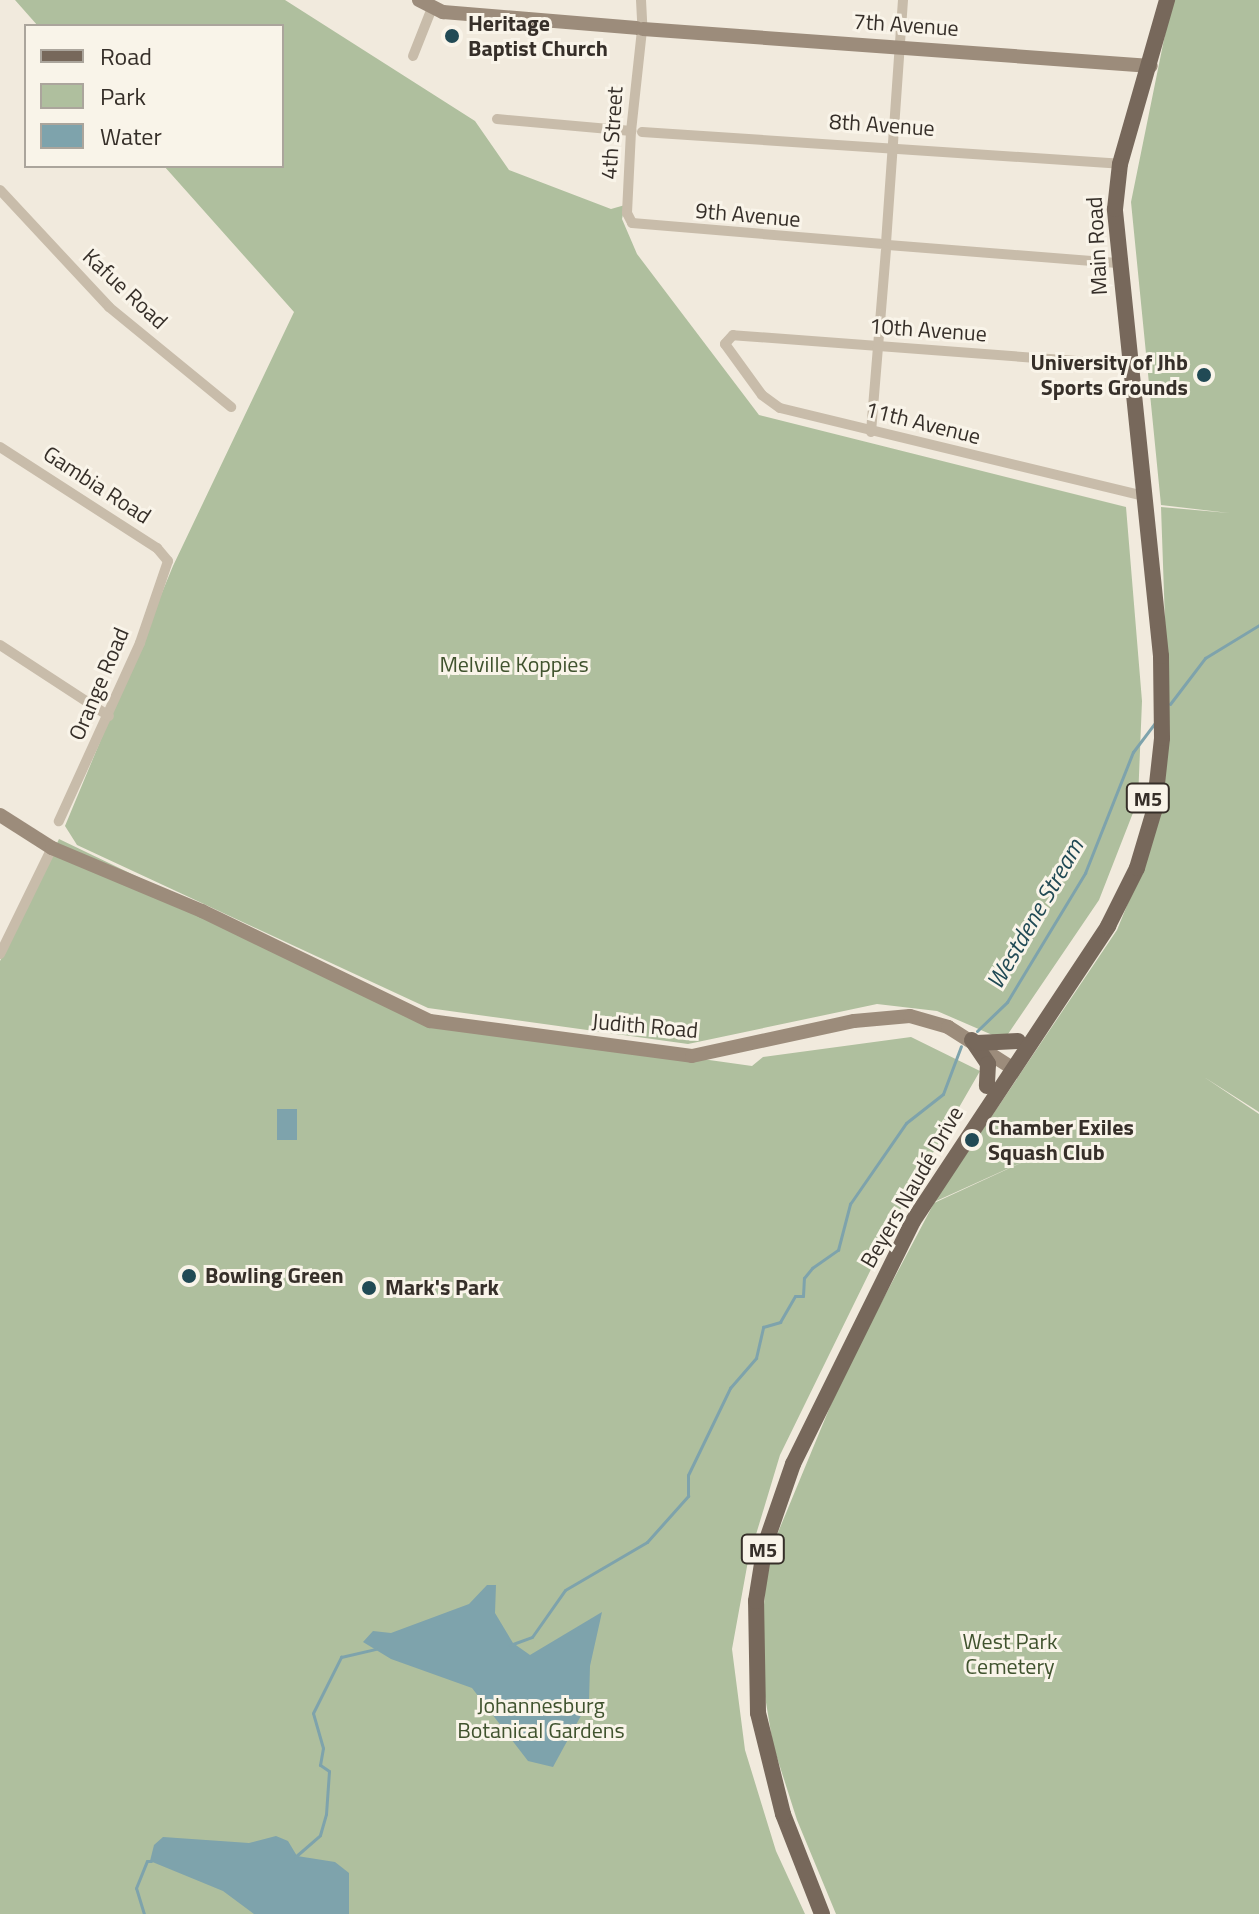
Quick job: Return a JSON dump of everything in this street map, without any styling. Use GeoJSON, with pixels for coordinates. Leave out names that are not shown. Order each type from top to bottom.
{"type":"FeatureCollection","features":[{"type":"Feature","properties":{"kind":"main road","name":"Main Road"},"geometry":{"type":"LineString","coordinates":[[1148,65],[1160,0]]}},
{"type":"Feature","properties":{"kind":"main road","name":"Main Road"},"geometry":{"type":"LineString","coordinates":[[1141,496],[1114,263],[1116,164],[1167,0]]}},
{"type":"Feature","properties":{"kind":"main road","name":"Beyers Naudé Drive"},"geometry":{"type":"LineString","coordinates":[[812,1914],[772,1807],[753,1726],[746,1664],[753,1559],[779,1475],[832,1362],[924,1184],[987,1086],[1008,1065],[1018,1041],[1105,914],[1131,859],[1146,809],[1156,737],[1156,682],[1141,496]]}},
{"type":"Feature","properties":{"kind":"main road","name":"Beyers Naudé Drive"},"geometry":{"type":"LineString","coordinates":[[822,1914],[783,1814],[758,1713],[755,1634],[761,1558],[788,1475],[908,1230],[1008,1065],[1108,926],[1151,827],[1163,702],[1141,496]]}},
{"type":"Feature","properties":{"kind":"main road"},"geometry":{"type":"LineString","coordinates":[[974,1041],[1018,1041]]}},
{"type":"Feature","properties":{"kind":"main road"},"geometry":{"type":"LineString","coordinates":[[974,1041],[988,1064],[987,1086]]}},
{"type":"Feature","properties":{"kind":"street"},"geometry":{"type":"LineString","coordinates":[[871,432],[903,0]]}},
{"type":"Feature","properties":{"kind":"street"},"geometry":{"type":"LineString","coordinates":[[413,56],[426,4]]}},
{"type":"Feature","properties":{"kind":"street","name":"7th Avenue"},"geometry":{"type":"LineString","coordinates":[[426,4],[617,25],[642,22],[1148,65]]}},
{"type":"Feature","properties":{"kind":"street","name":"4th Street"},"geometry":{"type":"LineString","coordinates":[[630,221],[637,131],[638,48],[642,22]]}},
{"type":"Feature","properties":{"kind":"street","name":"8th Avenue"},"geometry":{"type":"LineString","coordinates":[[497,119],[637,131],[892,145],[1116,164]]}},
{"type":"Feature","properties":{"kind":"street","name":"Kafue Road"},"geometry":{"type":"LineString","coordinates":[[0,190],[109,307],[231,407]]}},
{"type":"Feature","properties":{"kind":"street","name":"9th Avenue"},"geometry":{"type":"LineString","coordinates":[[630,221],[884,247],[1114,263]]}},
{"type":"Feature","properties":{"kind":"street","name":"10th Avenue"},"geometry":{"type":"LineString","coordinates":[[726,340],[733,335],[1126,365]]}},
{"type":"Feature","properties":{"kind":"street","name":"11th Avenue"},"geometry":{"type":"LineString","coordinates":[[726,340],[725,347],[771,403],[871,432],[1141,496]]}},
{"type":"Feature","properties":{"kind":"street","name":"Gambia Road"},"geometry":{"type":"LineString","coordinates":[[0,447],[157,548],[168,561]]}},
{"type":"Feature","properties":{"kind":"street","name":"Orange Road"},"geometry":{"type":"LineString","coordinates":[[59,821],[109,716],[168,561]]}},
{"type":"Feature","properties":{"kind":"street"},"geometry":{"type":"LineString","coordinates":[[0,645],[109,716]]}},
{"type":"Feature","properties":{"kind":"street","name":"Judith Road"},"geometry":{"type":"LineString","coordinates":[[0,815],[52,848],[176,903],[241,940],[316,969],[430,1021],[685,1055],[885,1016],[933,1021],[974,1041],[1008,1065]]}},
{"type":"Feature","properties":{"kind":"street"},"geometry":{"type":"LineString","coordinates":[[0,954],[52,848]]}},
{"type":"Feature","properties":{"kind":"green space","name":"Melville Koppies"},"geometry":{"type":"Polygon","coordinates":[[[15,0],[285,0],[475,121],[509,170],[611,209],[625,205],[622,219],[637,254],[759,415],[1126,507],[1142,701],[1138,800],[1099,900],[1004,1040],[937,1011],[877,1004],[688,1044],[428,1008],[77,845],[65,826],[173,566],[294,312],[166,168],[284,168],[284,24],[36,24],[15,0]]]}},
{"type":"Feature","properties":{"kind":"green space","name":"West Park Cemetery"},"geometry":{"type":"Polygon","coordinates":[[[1172,0],[1259,0],[1259,1112],[1204,1077],[1259,1114],[1259,1914],[836,1914],[797,1820],[773,1745],[760,1666],[767,1559],[844,1373],[934,1203],[1071,1140],[934,1202],[1117,930],[1152,844],[1169,737],[1161,507],[1229,513],[1161,505],[1131,202],[1172,0]]]}},
{"type":"Feature","properties":{"kind":"green space","name":"Johannesburg Botanical Gardens"},"geometry":{"type":"Polygon","coordinates":[[[59,839],[439,1022],[752,1066],[763,1057],[911,1037],[980,1071],[900,1210],[780,1455],[748,1561],[732,1649],[745,1750],[776,1851],[805,1914],[0,1914],[0,961],[59,839]]]}},
{"type":"Feature","properties":{"kind":"water"},"geometry":{"type":"Polygon","coordinates":[[[277,1109],[297,1109],[297,1140],[277,1140],[277,1109]]]}},
{"type":"Feature","properties":{"kind":"water"},"geometry":{"type":"Polygon","coordinates":[[[487,1585],[496,1585],[495,1613],[513,1643],[530,1655],[602,1612],[590,1666],[589,1701],[553,1767],[528,1761],[472,1688],[391,1659],[363,1642],[373,1631],[391,1633],[469,1604],[487,1585]]]}},
{"type":"Feature","properties":{"kind":"water"},"geometry":{"type":"Polygon","coordinates":[[[276,1836],[288,1841],[297,1856],[335,1862],[349,1873],[349,1914],[254,1914],[223,1891],[150,1861],[154,1845],[163,1837],[249,1843],[276,1836]]]}},
{"type":"Feature","properties":{"kind":"waterway","name":"Westdene Stream"},"geometry":{"type":"LineString","coordinates":[[1170,704],[1205,658],[1259,625]]}},
{"type":"Feature","properties":{"kind":"waterway","name":"Westdene Stream"},"geometry":{"type":"LineString","coordinates":[[977,1031],[1007,1002],[1085,873],[1133,752],[1156,722]]}},
{"type":"Feature","properties":{"kind":"waterway","name":"Westdene Stream"},"geometry":{"type":"LineString","coordinates":[[510,1645],[532,1637],[565,1590],[647,1542],[688,1496],[688,1475],[730,1388],[756,1358],[763,1327],[780,1322],[795,1296],[803,1296],[804,1278],[812,1268],[838,1250],[850,1204],[906,1123],[943,1094],[961,1046]]}},
{"type":"Feature","properties":{"kind":"waterway","name":"Westdene Stream"},"geometry":{"type":"LineString","coordinates":[[295,1857],[320,1835],[326,1814],[329,1771],[320,1765],[323,1748],[313,1713],[341,1657],[376,1649]]}},
{"type":"Feature","properties":{"kind":"waterway","name":"Westdene Stream"},"geometry":{"type":"LineString","coordinates":[[144,1914],[136,1888],[147,1861],[151,1861]]}},
{"type":"Feature","properties":{"kind":"place","name":"Heritage Baptist Church"},"geometry":{"type":"Point","coordinates":[452,36]}},
{"type":"Feature","properties":{"kind":"place","name":"University of Jhb Sports Grounds"},"geometry":{"type":"Point","coordinates":[1204,375]}},
{"type":"Feature","properties":{"kind":"place","name":"Chamber Exiles Squash Club"},"geometry":{"type":"Point","coordinates":[972,1140]}},
{"type":"Feature","properties":{"kind":"place","name":"Bowling Green"},"geometry":{"type":"Point","coordinates":[189,1276]}},
{"type":"Feature","properties":{"kind":"place","name":"Mark's Park"},"geometry":{"type":"Point","coordinates":[369,1288]}}]}
